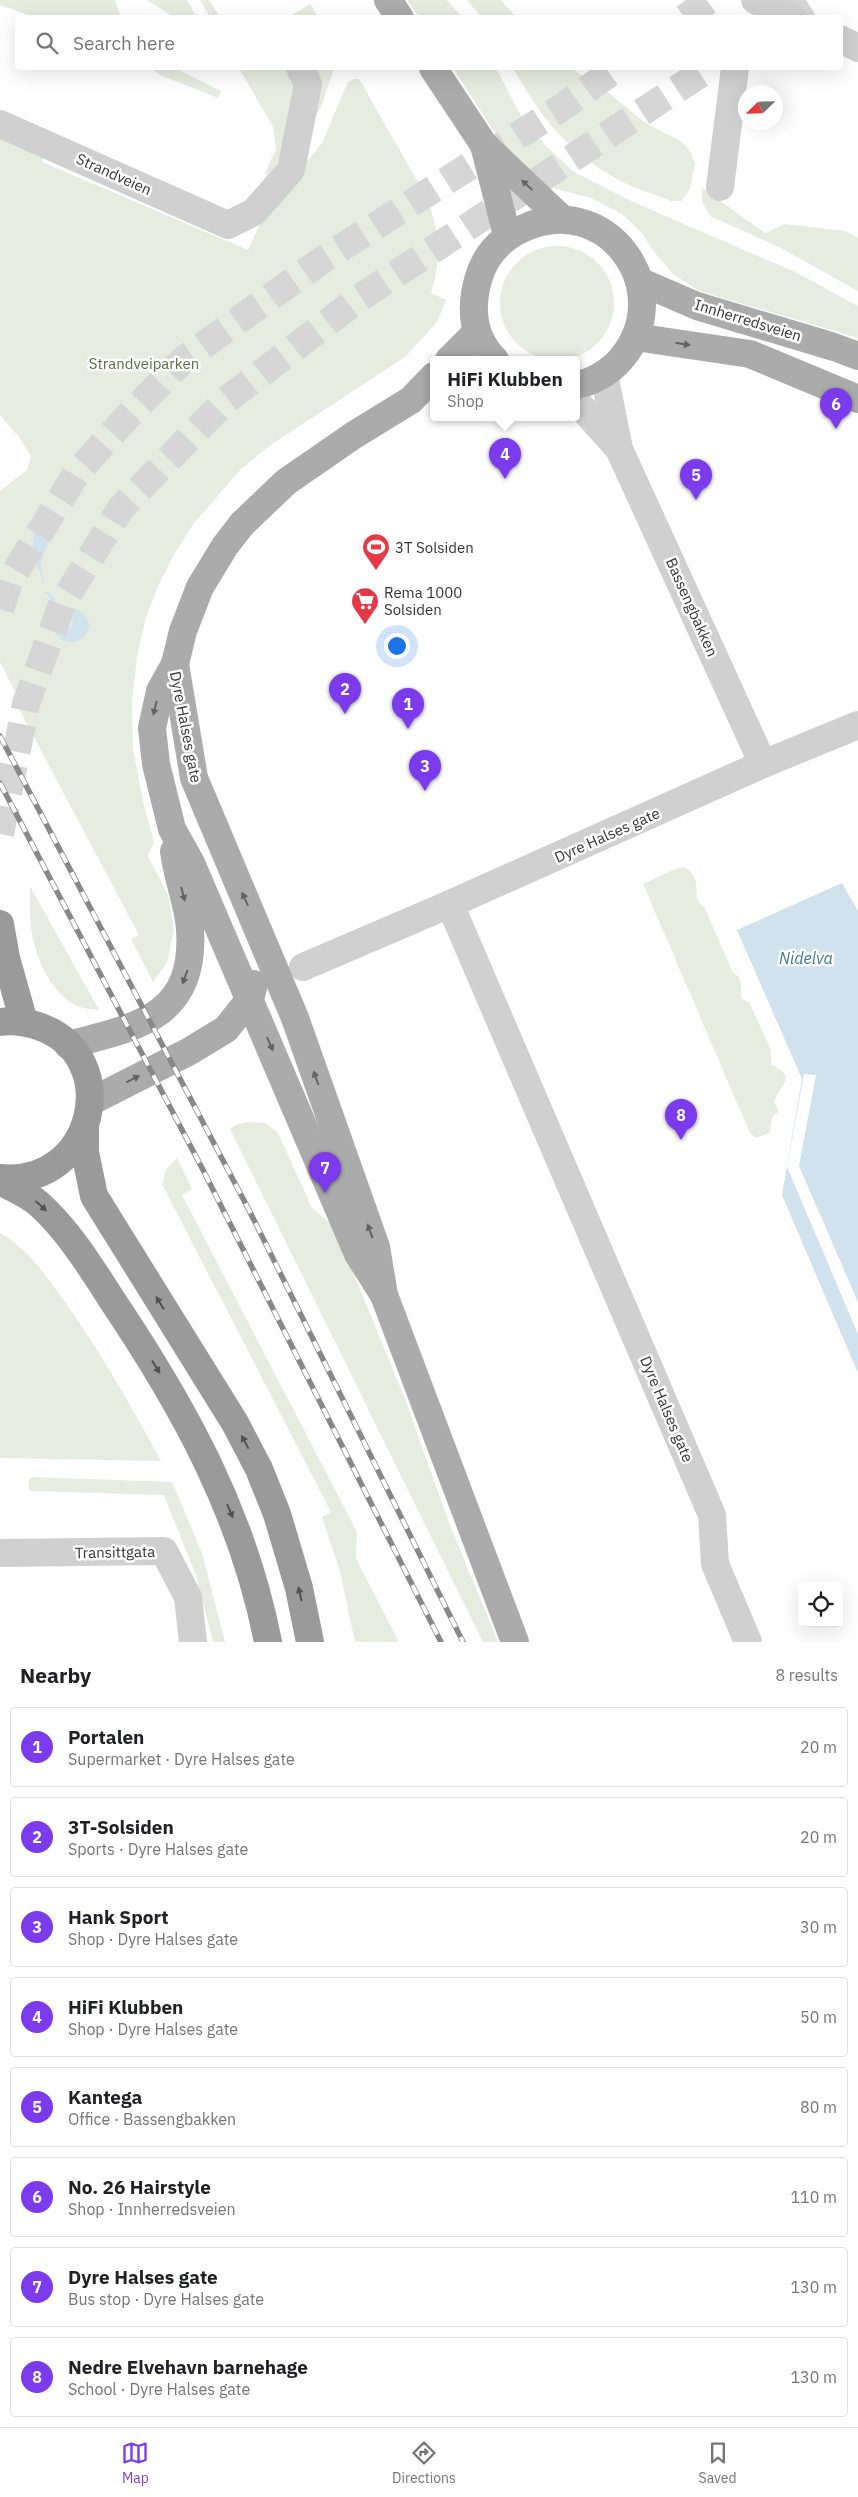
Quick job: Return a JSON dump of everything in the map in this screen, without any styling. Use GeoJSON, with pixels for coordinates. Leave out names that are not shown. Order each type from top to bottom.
{"type":"FeatureCollection","features":[{"type":"Feature","properties":{"kind":"highway"},"geometry":{"type":"LineString","coordinates":[[0,924],[6,958],[12,1022],[48,1030],[68,1045],[84,1071],[88,1114],[85,1152],[94,1196],[230,1416],[259,1469],[277,1514],[299,1588],[310,1642]]}},
{"type":"Feature","properties":{"kind":"highway"},"geometry":{"type":"LineString","coordinates":[[0,1179],[26,1178],[56,1165],[73,1148],[88,1114]]}},
{"type":"Feature","properties":{"kind":"highway"},"geometry":{"type":"LineString","coordinates":[[0,1179],[38,1202],[51,1216],[93,1271],[164,1381],[195,1436],[234,1520],[249,1562],[268,1642]]}},
{"type":"Feature","properties":{"kind":"main road"},"geometry":{"type":"LineString","coordinates":[[388,0],[398,15]]}},
{"type":"Feature","properties":{"kind":"main road"},"geometry":{"type":"LineString","coordinates":[[434,70],[484,145],[562,219]]}},
{"type":"Feature","properties":{"kind":"main road"},"geometry":{"type":"LineString","coordinates":[[484,145],[507,235]]}},
{"type":"Feature","properties":{"kind":"main road"},"geometry":{"type":"LineString","coordinates":[[492,356],[482,343],[477,332],[473,302],[479,276],[489,255],[507,235],[533,223],[562,219],[582,222],[613,238],[626,254],[639,281],[642,313],[635,337],[627,352],[604,374],[580,383]]}},
{"type":"Feature","properties":{"kind":"main road","name":"Innherredsveien"},"geometry":{"type":"LineString","coordinates":[[639,281],[697,306],[858,356]]}},
{"type":"Feature","properties":{"kind":"main road"},"geometry":{"type":"LineString","coordinates":[[453,356],[477,332]]}},
{"type":"Feature","properties":{"kind":"main road"},"geometry":{"type":"LineString","coordinates":[[635,337],[750,354],[858,399]]}},
{"type":"Feature","properties":{"kind":"main road","name":"Dyre Halses gate"},"geometry":{"type":"LineString","coordinates":[[384,1295],[358,1254],[192,863],[172,828],[156,764],[152,728],[160,691],[175,664],[183,631],[200,587],[224,546],[242,524],[286,482],[346,440],[422,396],[430,383]]}},
{"type":"Feature","properties":{"kind":"main road","name":"Dyre Halses gate"},"geometry":{"type":"LineString","coordinates":[[175,664],[194,778],[295,1018],[376,1247],[384,1295],[515,1642]]}},
{"type":"Feature","properties":{"kind":"main road"},"geometry":{"type":"LineString","coordinates":[[68,1045],[108,1034],[144,1021],[171,1003],[185,980],[188,967],[190,929],[176,869],[172,828]]}},
{"type":"Feature","properties":{"kind":"main road"},"geometry":{"type":"LineString","coordinates":[[88,1114],[226,1029],[250,999],[265,943]]}},
{"type":"Feature","properties":{"kind":"street"},"geometry":{"type":"LineString","coordinates":[[742,15],[744,0]]}},
{"type":"Feature","properties":{"kind":"street"},"geometry":{"type":"LineString","coordinates":[[755,0],[787,15]]}},
{"type":"Feature","properties":{"kind":"street"},"geometry":{"type":"LineString","coordinates":[[843,41],[858,48]]}},
{"type":"Feature","properties":{"kind":"street","name":"Strandveien"},"geometry":{"type":"LineString","coordinates":[[0,124],[228,225],[254,212],[292,170],[308,84],[301,70]]}},
{"type":"Feature","properties":{"kind":"street"},"geometry":{"type":"LineString","coordinates":[[720,187],[735,70]]}},
{"type":"Feature","properties":{"kind":"street","name":"Bassengbakken"},"geometry":{"type":"LineString","coordinates":[[604,374],[619,450],[763,764]]}},
{"type":"Feature","properties":{"kind":"street","name":"Bassengbakken"},"geometry":{"type":"LineString","coordinates":[[580,406],[619,450]]}},
{"type":"Feature","properties":{"kind":"street","name":"Dyre Halses gate"},"geometry":{"type":"LineString","coordinates":[[303,967],[450,904],[763,764],[858,725]]}},
{"type":"Feature","properties":{"kind":"street","name":"Dyre Halses gate"},"geometry":{"type":"LineString","coordinates":[[450,904],[712,1515],[715,1564],[748,1642]]}},
{"type":"Feature","properties":{"kind":"street","name":"Transittgata"},"geometry":{"type":"LineString","coordinates":[[0,1553],[164,1551],[188,1597],[193,1642]]}},
{"type":"Feature","properties":{"kind":"green space"},"geometry":{"type":"Polygon","coordinates":[[[0,0],[115,0],[120,15],[28,15],[0,5],[0,0]]]}},
{"type":"Feature","properties":{"kind":"green space"},"geometry":{"type":"Polygon","coordinates":[[[147,0],[187,0],[196,15],[171,15],[147,0]]]}},
{"type":"Feature","properties":{"kind":"green space"},"geometry":{"type":"Polygon","coordinates":[[[200,0],[209,0],[219,15],[209,15],[200,0]]]}},
{"type":"Feature","properties":{"kind":"green space"},"geometry":{"type":"Polygon","coordinates":[[[407,0],[447,0],[460,15],[418,15],[407,0]]]}},
{"type":"Feature","properties":{"kind":"green space"},"geometry":{"type":"Polygon","coordinates":[[[467,0],[501,0],[514,15],[479,15],[467,0]]]}},
{"type":"Feature","properties":{"kind":"green space"},"geometry":{"type":"Polygon","coordinates":[[[310,4],[317,15],[292,15],[310,4]]]}},
{"type":"Feature","properties":{"kind":"green space"},"geometry":{"type":"Polygon","coordinates":[[[154,70],[179,70],[221,91],[218,98],[160,75],[154,70]]]}},
{"type":"Feature","properties":{"kind":"green space"},"geometry":{"type":"Polygon","coordinates":[[[240,70],[291,70],[296,81],[283,151],[271,176],[265,174],[276,149],[273,127],[240,70]]]}},
{"type":"Feature","properties":{"kind":"green space"},"geometry":{"type":"Polygon","coordinates":[[[316,70],[333,70],[321,107],[314,118],[318,85],[316,70]]]}},
{"type":"Feature","properties":{"kind":"green space"},"geometry":{"type":"Polygon","coordinates":[[[454,70],[497,70],[522,118],[547,147],[574,172],[633,202],[795,272],[858,306],[858,338],[699,291],[673,274],[655,253],[641,232],[622,214],[591,198],[556,189],[529,174],[508,153],[454,70]]]}},
{"type":"Feature","properties":{"kind":"green space"},"geometry":{"type":"Polygon","coordinates":[[[514,70],[574,70],[598,84],[644,122],[682,142],[689,150],[695,163],[690,189],[681,201],[671,201],[639,189],[608,174],[564,140],[533,100],[514,70]]]}},
{"type":"Feature","properties":{"kind":"green space","name":"Strandveiparken"},"geometry":{"type":"Polygon","coordinates":[[[359,79],[427,198],[438,246],[437,269],[431,293],[446,300],[437,322],[405,357],[272,444],[241,469],[194,523],[175,553],[159,584],[146,617],[137,656],[132,703],[133,749],[143,802],[154,842],[148,856],[168,895],[174,929],[167,963],[153,982],[131,939],[139,935],[20,711],[17,696],[0,662],[0,491],[27,470],[31,456],[19,437],[0,415],[0,133],[46,152],[42,162],[248,250],[264,215],[322,143],[348,82],[359,79]]]}},
{"type":"Feature","properties":{"kind":"green space"},"geometry":{"type":"Polygon","coordinates":[[[702,188],[765,233],[784,224],[845,231],[858,238],[858,291],[779,247],[710,216],[702,202],[702,188]]]}},
{"type":"Feature","properties":{"kind":"green space"},"geometry":{"type":"Polygon","coordinates":[[[546,247],[568,247],[589,256],[604,271],[613,292],[613,314],[604,335],[589,350],[576,356],[538,356],[525,350],[510,335],[501,314],[501,292],[510,271],[525,256],[546,247]]]}},
{"type":"Feature","properties":{"kind":"green space"},"geometry":{"type":"Polygon","coordinates":[[[685,867],[695,879],[697,898],[705,908],[733,973],[739,978],[742,999],[749,1002],[771,1050],[771,1065],[784,1073],[786,1077],[774,1102],[779,1111],[772,1117],[770,1133],[756,1138],[750,1133],[643,884],[685,867]]]}},
{"type":"Feature","properties":{"kind":"green space"},"geometry":{"type":"Polygon","coordinates":[[[30,886],[99,1010],[82,1008],[72,1003],[57,990],[46,974],[33,940],[30,917],[30,886]]]}},
{"type":"Feature","properties":{"kind":"green space"},"geometry":{"type":"Polygon","coordinates":[[[249,1122],[266,1123],[278,1133],[312,1208],[334,1226],[405,1399],[448,1520],[498,1642],[483,1642],[230,1129],[238,1124],[249,1122]]]}},
{"type":"Feature","properties":{"kind":"green space"},"geometry":{"type":"Polygon","coordinates":[[[177,1158],[192,1189],[182,1195],[357,1532],[356,1559],[399,1642],[355,1642],[340,1571],[322,1517],[331,1512],[162,1184],[166,1170],[177,1158]]]}},
{"type":"Feature","properties":{"kind":"green space"},"geometry":{"type":"Polygon","coordinates":[[[0,1233],[29,1256],[67,1305],[116,1381],[161,1461],[0,1458],[0,1233]]]}},
{"type":"Feature","properties":{"kind":"green space"},"geometry":{"type":"Polygon","coordinates":[[[32,1477],[172,1482],[202,1553],[225,1642],[213,1642],[196,1575],[164,1495],[29,1491],[29,1479],[32,1477]]]}},
{"type":"Feature","properties":{"kind":"water"},"geometry":{"type":"Polygon","coordinates":[[[40,520],[48,522],[51,533],[41,562],[45,583],[32,552],[34,527],[40,520]]]}},
{"type":"Feature","properties":{"kind":"water"},"geometry":{"type":"Polygon","coordinates":[[[48,591],[58,605],[76,609],[88,619],[87,633],[82,639],[74,642],[66,641],[59,636],[52,626],[58,623],[65,628],[71,627],[73,620],[53,604],[46,592],[48,591]]]}},
{"type":"Feature","properties":{"kind":"water","name":"Nidelva"},"geometry":{"type":"Polygon","coordinates":[[[842,883],[858,911],[858,1373],[782,1195],[802,1079],[737,930],[842,883]]]}},
{"type":"Feature","properties":{"kind":"pier"},"geometry":{"type":"Polygon","coordinates":[[[804,1074],[816,1075],[799,1166],[858,1302],[858,1334],[787,1167],[804,1074]]]}},
{"type":"Feature","properties":{"kind":"tunnel"},"geometry":{"type":"LineString","coordinates":[[689,15],[709,0]]}},
{"type":"Feature","properties":{"kind":"tunnel"},"geometry":{"type":"LineString","coordinates":[[788,15],[811,0]]}},
{"type":"Feature","properties":{"kind":"tunnel"},"geometry":{"type":"LineString","coordinates":[[0,609],[9,582],[76,474],[128,416],[183,360],[325,258],[561,108],[614,70]]}},
{"type":"Feature","properties":{"kind":"tunnel"},"geometry":{"type":"LineString","coordinates":[[0,834],[26,704],[62,604],[121,508],[224,402],[358,299],[706,70]]}},
{"type":"Feature","properties":{"kind":"railway"},"geometry":{"type":"LineString","coordinates":[[0,736],[249,1210],[463,1642]]}},
{"type":"Feature","properties":{"kind":"railway"},"geometry":{"type":"LineString","coordinates":[[0,783],[202,1168],[441,1642]]}},
{"type":"Feature","properties":{"kind":"place","name":"No. 26 Hairstyle"},"geometry":{"type":"Point","coordinates":[836,429]}},
{"type":"Feature","properties":{"kind":"place","name":"HiFi Klubben"},"geometry":{"type":"Point","coordinates":[505,479]}},
{"type":"Feature","properties":{"kind":"place","name":"Kantega"},"geometry":{"type":"Point","coordinates":[696,500]}},
{"type":"Feature","properties":{"kind":"place","name":"3T Solsiden"},"geometry":{"type":"Point","coordinates":[376,571]}},
{"type":"Feature","properties":{"kind":"place","name":"Rema 1000 Solsiden"},"geometry":{"type":"Point","coordinates":[365,625]}},
{"type":"Feature","properties":{"kind":"place","name":"3T-Solsiden"},"geometry":{"type":"Point","coordinates":[345,714]}},
{"type":"Feature","properties":{"kind":"place","name":"Portalen"},"geometry":{"type":"Point","coordinates":[408,729]}},
{"type":"Feature","properties":{"kind":"place","name":"Hank Sport"},"geometry":{"type":"Point","coordinates":[425,791]}},
{"type":"Feature","properties":{"kind":"place","name":"Nedre Elvehavn barnehage"},"geometry":{"type":"Point","coordinates":[681,1140]}},
{"type":"Feature","properties":{"kind":"place","name":"Dyre Halses gate"},"geometry":{"type":"Point","coordinates":[325,1193]}}]}
